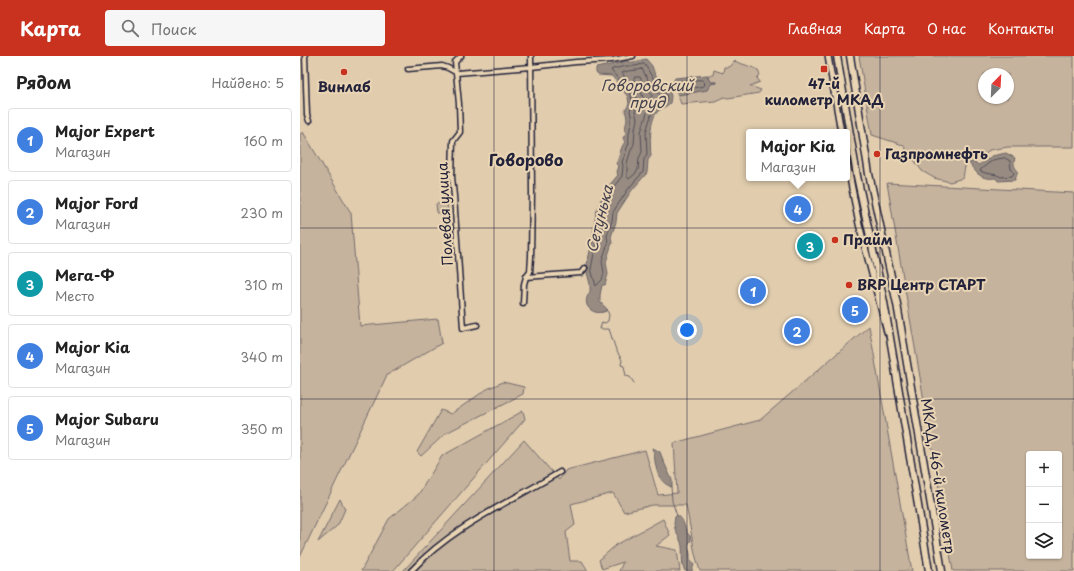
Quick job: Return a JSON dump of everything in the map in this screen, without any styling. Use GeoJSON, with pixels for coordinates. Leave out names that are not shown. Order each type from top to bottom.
{"type":"FeatureCollection","features":[{"type":"Feature","properties":{"kind":"highway","name":"МКАД, 46-й километр"},"geometry":{"type":"LineString","coordinates":[[837,56],[849,129]]}},
{"type":"Feature","properties":{"kind":"highway","name":"МКАД, 46-й километр"},"geometry":{"type":"LineString","coordinates":[[850,56],[869,174],[894,288],[942,571]]}},
{"type":"Feature","properties":{"kind":"highway","name":"МКАД, 46-й километр"},"geometry":{"type":"LineString","coordinates":[[850,134],[857,176],[882,291],[929,571]]}},
{"type":"Feature","properties":{"kind":"main road"},"geometry":{"type":"LineString","coordinates":[[828,56],[840,129]]}},
{"type":"Feature","properties":{"kind":"main road"},"geometry":{"type":"LineString","coordinates":[[850,178],[859,224],[892,353]]}},
{"type":"Feature","properties":{"kind":"street"},"geometry":{"type":"LineString","coordinates":[[305,56],[307,113],[309,121]]}},
{"type":"Feature","properties":{"kind":"street","name":"Полевая улица"},"geometry":{"type":"LineString","coordinates":[[461,56],[455,62],[457,73],[460,132],[453,141],[452,177],[459,261],[462,328],[477,325]]}},
{"type":"Feature","properties":{"kind":"street"},"geometry":{"type":"LineString","coordinates":[[523,303],[524,284],[526,277],[530,272],[531,257],[531,56]]}},
{"type":"Feature","properties":{"kind":"street"},"geometry":{"type":"LineString","coordinates":[[408,68],[442,66],[457,73],[571,62],[590,62],[631,57]]}},
{"type":"Feature","properties":{"kind":"street"},"geometry":{"type":"LineString","coordinates":[[526,277],[581,273],[585,268]]}},
{"type":"Feature","properties":{"kind":"street"},"geometry":{"type":"LineString","coordinates":[[411,571],[434,549],[482,514],[506,503],[560,472]]}},
{"type":"Feature","properties":{"kind":"shaded area"},"geometry":{"type":"Polygon","coordinates":[[[859,56],[1074,56],[1074,147],[1008,147],[989,150],[983,158],[966,161],[963,178],[950,182],[934,178],[922,171],[903,145],[872,135],[859,56]]]}},
{"type":"Feature","properties":{"kind":"shaded area"},"geometry":{"type":"Polygon","coordinates":[[[734,61],[757,69],[760,75],[757,78],[760,82],[750,86],[761,90],[759,93],[728,98],[724,97],[715,101],[681,104],[678,95],[707,90],[710,84],[716,82],[710,82],[707,75],[713,75],[714,70],[723,73],[724,67],[729,67],[734,61]]]}},
{"type":"Feature","properties":{"kind":"shaded area"},"geometry":{"type":"Polygon","coordinates":[[[303,132],[351,213],[360,326],[438,319],[442,343],[387,375],[300,557],[300,134],[303,132]]]}},
{"type":"Feature","properties":{"kind":"shaded area"},"geometry":{"type":"Polygon","coordinates":[[[887,183],[1074,193],[1074,571],[953,571],[887,183]]]}},
{"type":"Feature","properties":{"kind":"shaded area"},"geometry":{"type":"Polygon","coordinates":[[[447,203],[448,212],[437,213],[436,204],[447,203]]]}},
{"type":"Feature","properties":{"kind":"shaded area"},"geometry":{"type":"Polygon","coordinates":[[[869,326],[912,571],[700,571],[695,554],[686,505],[653,505],[624,512],[613,493],[571,504],[575,525],[566,532],[570,561],[582,561],[588,571],[403,571],[524,440],[559,480],[566,470],[645,450],[658,495],[677,493],[674,443],[760,420],[869,326]]]}},
{"type":"Feature","properties":{"kind":"shaded area"},"geometry":{"type":"Polygon","coordinates":[[[503,382],[524,387],[523,394],[446,433],[421,456],[417,452],[441,410],[451,414],[487,389],[503,382]]]}},
{"type":"Feature","properties":{"kind":"shaded area"},"geometry":{"type":"Polygon","coordinates":[[[523,411],[525,419],[393,571],[361,571],[389,519],[418,495],[442,456],[523,411]]]}},
{"type":"Feature","properties":{"kind":"shaded area"},"geometry":{"type":"Polygon","coordinates":[[[340,499],[345,509],[338,525],[318,542],[340,499]]]}},
{"type":"Feature","properties":{"kind":"shaded area"},"geometry":{"type":"Polygon","coordinates":[[[663,519],[670,535],[656,546],[677,550],[680,571],[619,571],[623,562],[602,569],[599,560],[616,545],[663,519]]]}},
{"type":"Feature","properties":{"kind":"water","name":"Говоровский пруд"},"geometry":{"type":"Polygon","coordinates":[[[646,59],[652,66],[655,75],[669,90],[671,96],[670,103],[657,112],[654,116],[650,146],[651,156],[648,160],[647,173],[632,190],[617,213],[616,222],[611,237],[612,243],[606,262],[608,274],[605,285],[602,285],[600,295],[600,302],[608,310],[598,313],[594,312],[587,306],[586,302],[590,292],[590,284],[586,269],[596,213],[604,192],[606,192],[608,187],[618,175],[617,172],[619,166],[616,164],[625,142],[623,138],[626,133],[625,127],[627,118],[625,111],[629,104],[628,97],[612,76],[598,75],[596,73],[596,68],[624,62],[625,60],[632,62],[646,59]]]}},
{"type":"Feature","properties":{"kind":"water"},"geometry":{"type":"Polygon","coordinates":[[[707,75],[710,82],[716,83],[710,84],[707,90],[678,95],[674,80],[675,78],[707,75]]]}},
{"type":"Feature","properties":{"kind":"water"},"geometry":{"type":"Polygon","coordinates":[[[1006,153],[1015,158],[1014,165],[1018,171],[1015,180],[998,181],[996,178],[983,177],[977,173],[969,163],[973,162],[979,165],[992,156],[1006,153]]]}},
{"type":"Feature","properties":{"kind":"water"},"geometry":{"type":"Polygon","coordinates":[[[653,448],[660,452],[672,480],[672,487],[666,484],[659,476],[653,448]]]}},
{"type":"Feature","properties":{"kind":"water"},"geometry":{"type":"Polygon","coordinates":[[[677,515],[682,520],[686,531],[690,536],[691,540],[688,545],[690,559],[694,564],[692,571],[685,571],[684,568],[682,560],[682,545],[675,530],[674,524],[675,517],[677,515]]]}},
{"type":"Feature","properties":{"kind":"waterway","name":"Сетунька"},"geometry":{"type":"LineString","coordinates":[[607,310],[609,315],[608,321],[605,323],[602,322],[600,329],[609,329],[616,350],[622,360],[621,365],[624,366],[626,376],[630,377],[634,383]]}},
{"type":"Feature","properties":{"kind":"waterway","name":"Сетунька"},"geometry":{"type":"LineString","coordinates":[[671,486],[672,501],[677,516]]}},
{"type":"Feature","properties":{"kind":"place","name":"47-й километр МКАД"},"geometry":{"type":"Point","coordinates":[824,69]}},
{"type":"Feature","properties":{"kind":"place","name":"Винлаб"},"geometry":{"type":"Point","coordinates":[344,72]}},
{"type":"Feature","properties":{"kind":"place","name":"Газпромнефть"},"geometry":{"type":"Point","coordinates":[877,154]}},
{"type":"Feature","properties":{"kind":"place","name":"Major Kia"},"geometry":{"type":"Point","coordinates":[798,209]}},
{"type":"Feature","properties":{"kind":"place","name":"Прайм"},"geometry":{"type":"Point","coordinates":[835,240]}},
{"type":"Feature","properties":{"kind":"place","name":"Мега-Ф"},"geometry":{"type":"Point","coordinates":[810,246]}},
{"type":"Feature","properties":{"kind":"place","name":"BRP Центр СТАРТ"},"geometry":{"type":"Point","coordinates":[849,285]}},
{"type":"Feature","properties":{"kind":"place","name":"Major Expert"},"geometry":{"type":"Point","coordinates":[753,291]}},
{"type":"Feature","properties":{"kind":"place","name":"Major Subaru"},"geometry":{"type":"Point","coordinates":[855,310]}},
{"type":"Feature","properties":{"kind":"place","name":"Major Ford"},"geometry":{"type":"Point","coordinates":[797,331]}},
{"type":"Feature","properties":{"kind":"district","name":"Говорово"},"geometry":{"type":"Point","coordinates":[526,160]}}]}
